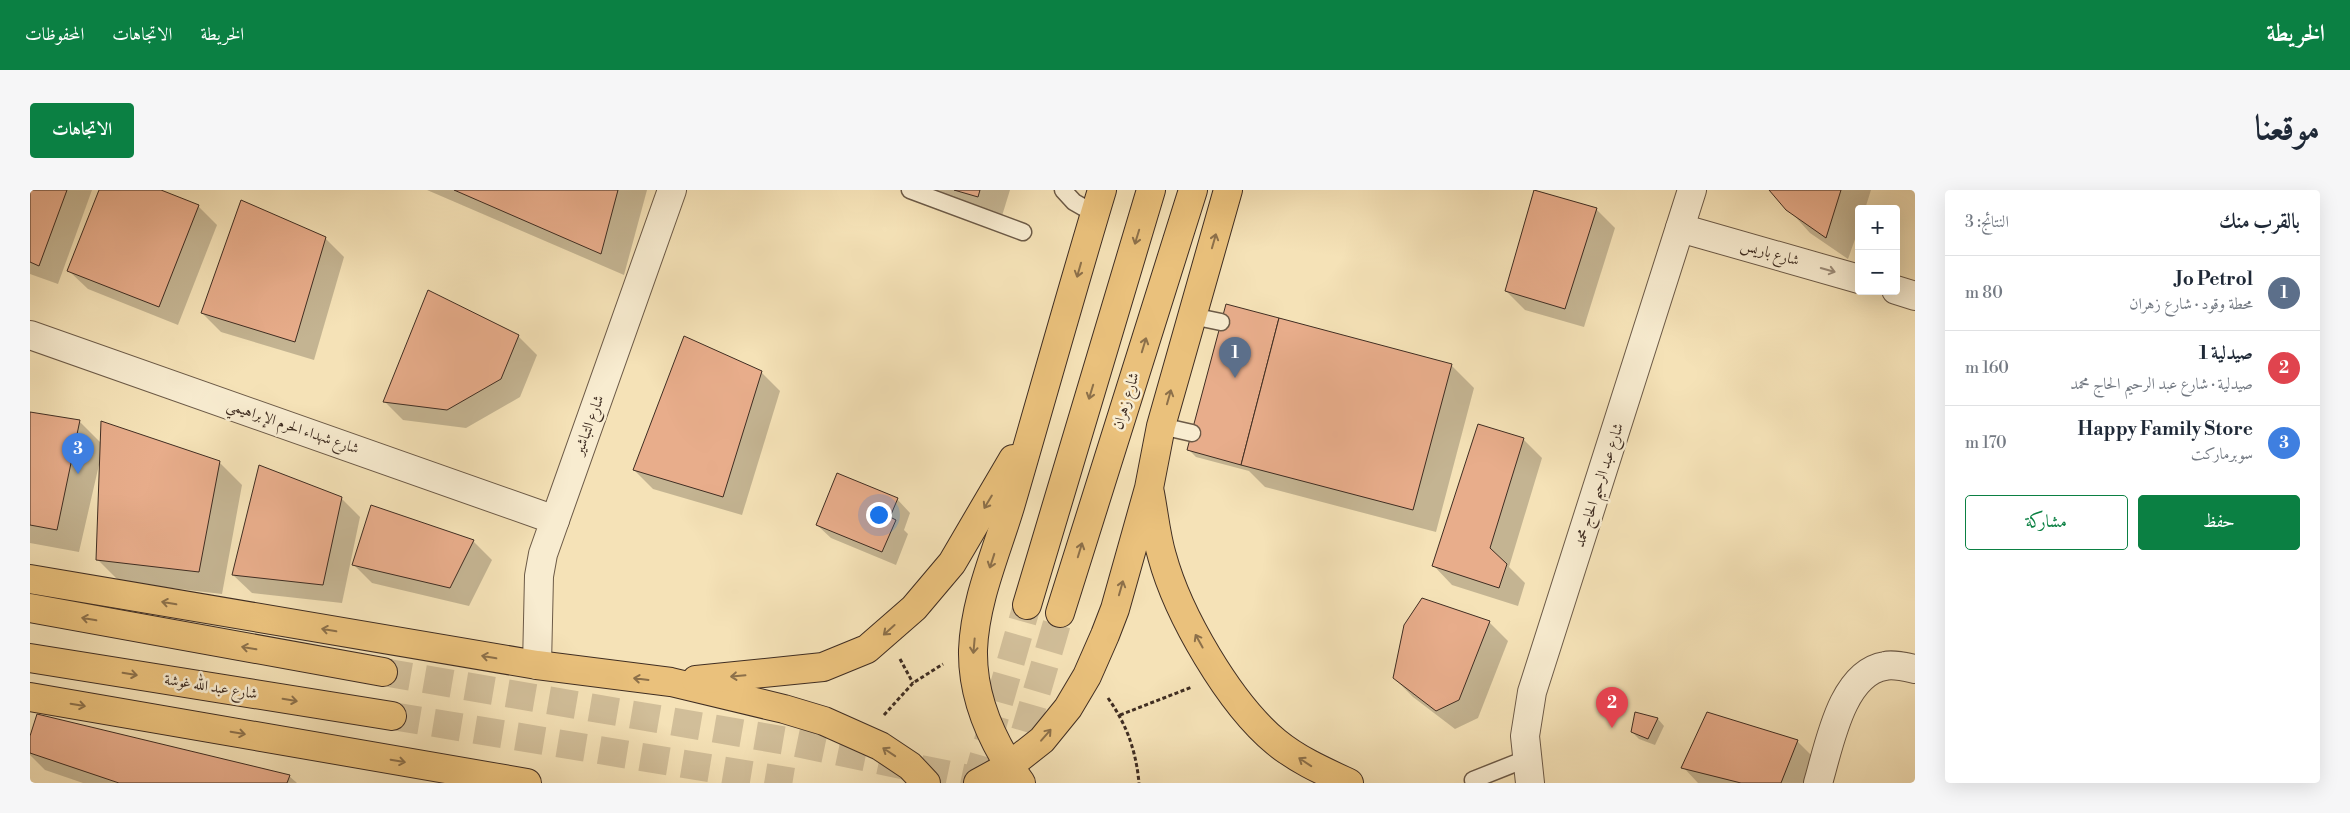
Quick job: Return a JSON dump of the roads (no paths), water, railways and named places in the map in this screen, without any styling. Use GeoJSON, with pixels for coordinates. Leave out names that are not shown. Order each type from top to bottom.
{"type":"FeatureCollection","features":[{"type":"Feature","properties":{"kind":"main road"},"geometry":{"type":"LineString","coordinates":[[1027,604],[1151,190]]}},
{"type":"Feature","properties":{"kind":"main road","name":"شارع زهران"},"geometry":{"type":"LineString","coordinates":[[1060,613],[1192,190]]}},
{"type":"Feature","properties":{"kind":"main road"},"geometry":{"type":"LineString","coordinates":[[978,783],[1015,775],[1068,708],[1087,676],[1115,609],[1149,488],[1161,426],[1228,190]]}},
{"type":"Feature","properties":{"kind":"main road"},"geometry":{"type":"LineString","coordinates":[[1015,775],[982,712],[975,683],[973,649],[980,598],[1037,414],[1098,202]]}},
{"type":"Feature","properties":{"kind":"main road"},"geometry":{"type":"LineString","coordinates":[[671,682],[822,667],[867,649],[914,608],[952,563],[1006,473],[1037,414]]}},
{"type":"Feature","properties":{"kind":"main road"},"geometry":{"type":"LineString","coordinates":[[1149,488],[1162,557],[1186,619],[1219,676],[1248,712],[1276,741],[1310,766],[1348,783]]}},
{"type":"Feature","properties":{"kind":"main road"},"geometry":{"type":"LineString","coordinates":[[30,579],[537,665],[671,682],[784,708],[824,722],[880,746],[910,766],[926,783]]}},
{"type":"Feature","properties":{"kind":"main road"},"geometry":{"type":"LineString","coordinates":[[30,608],[383,672]]}},
{"type":"Feature","properties":{"kind":"main road","name":"شارع عبد الله غوشة"},"geometry":{"type":"LineString","coordinates":[[30,658],[392,716]]}},
{"type":"Feature","properties":{"kind":"main road"},"geometry":{"type":"LineString","coordinates":[[30,697],[509,781]]}},
{"type":"Feature","properties":{"kind":"street","name":"شارع التباشير"},"geometry":{"type":"LineString","coordinates":[[537,665],[539,576],[543,554],[672,190]]}},
{"type":"Feature","properties":{"kind":"street","name":"شارع عبد الرحيم الحاج محمد"},"geometry":{"type":"LineString","coordinates":[[1528,771],[1526,729],[1532,692],[1692,190]]}},
{"type":"Feature","properties":{"kind":"street","name":"شارع باريس"},"geometry":{"type":"LineString","coordinates":[[1680,228],[1855,278]]}},
{"type":"Feature","properties":{"kind":"street"},"geometry":{"type":"LineString","coordinates":[[1900,291],[1915,296]]}},
{"type":"Feature","properties":{"kind":"street","name":"شارع شهداء الحرم الإبراهيمي"},"geometry":{"type":"LineString","coordinates":[[30,335],[555,520]]}},
{"type":"Feature","properties":{"kind":"street"},"geometry":{"type":"LineString","coordinates":[[1818,783],[1843,704],[1854,683],[1868,672],[1885,666],[1915,669]]}},
{"type":"Feature","properties":{"kind":"lane"},"geometry":{"type":"LineString","coordinates":[[910,190],[1023,232]]}},
{"type":"Feature","properties":{"kind":"lane"},"geometry":{"type":"LineString","coordinates":[[1063,190],[1074,202],[1098,202]]}},
{"type":"Feature","properties":{"kind":"lane"},"geometry":{"type":"LineString","coordinates":[[1192,316],[1221,322]]}},
{"type":"Feature","properties":{"kind":"lane"},"geometry":{"type":"LineString","coordinates":[[1161,426],[1192,433]]}},
{"type":"Feature","properties":{"kind":"lane"},"geometry":{"type":"LineString","coordinates":[[1473,780],[1528,771]]}},
{"type":"Feature","properties":{"kind":"tunnel"},"geometry":{"type":"LineString","coordinates":[[976,783],[1027,605]]}},
{"type":"Feature","properties":{"kind":"tunnel"},"geometry":{"type":"LineString","coordinates":[[1013,772],[1060,613]]}},
{"type":"Feature","properties":{"kind":"tunnel"},"geometry":{"type":"LineString","coordinates":[[383,672],[787,741],[988,783]]}},
{"type":"Feature","properties":{"kind":"tunnel"},"geometry":{"type":"LineString","coordinates":[[392,716],[800,783]]}},
{"type":"Feature","properties":{"kind":"place","name":"Jo Petrol"},"geometry":{"type":"Point","coordinates":[1235,378]}},
{"type":"Feature","properties":{"kind":"place","name":"Happy Family Store"},"geometry":{"type":"Point","coordinates":[78,474]}},
{"type":"Feature","properties":{"kind":"place","name":"صيدلية 1"},"geometry":{"type":"Point","coordinates":[1612,728]}}]}
